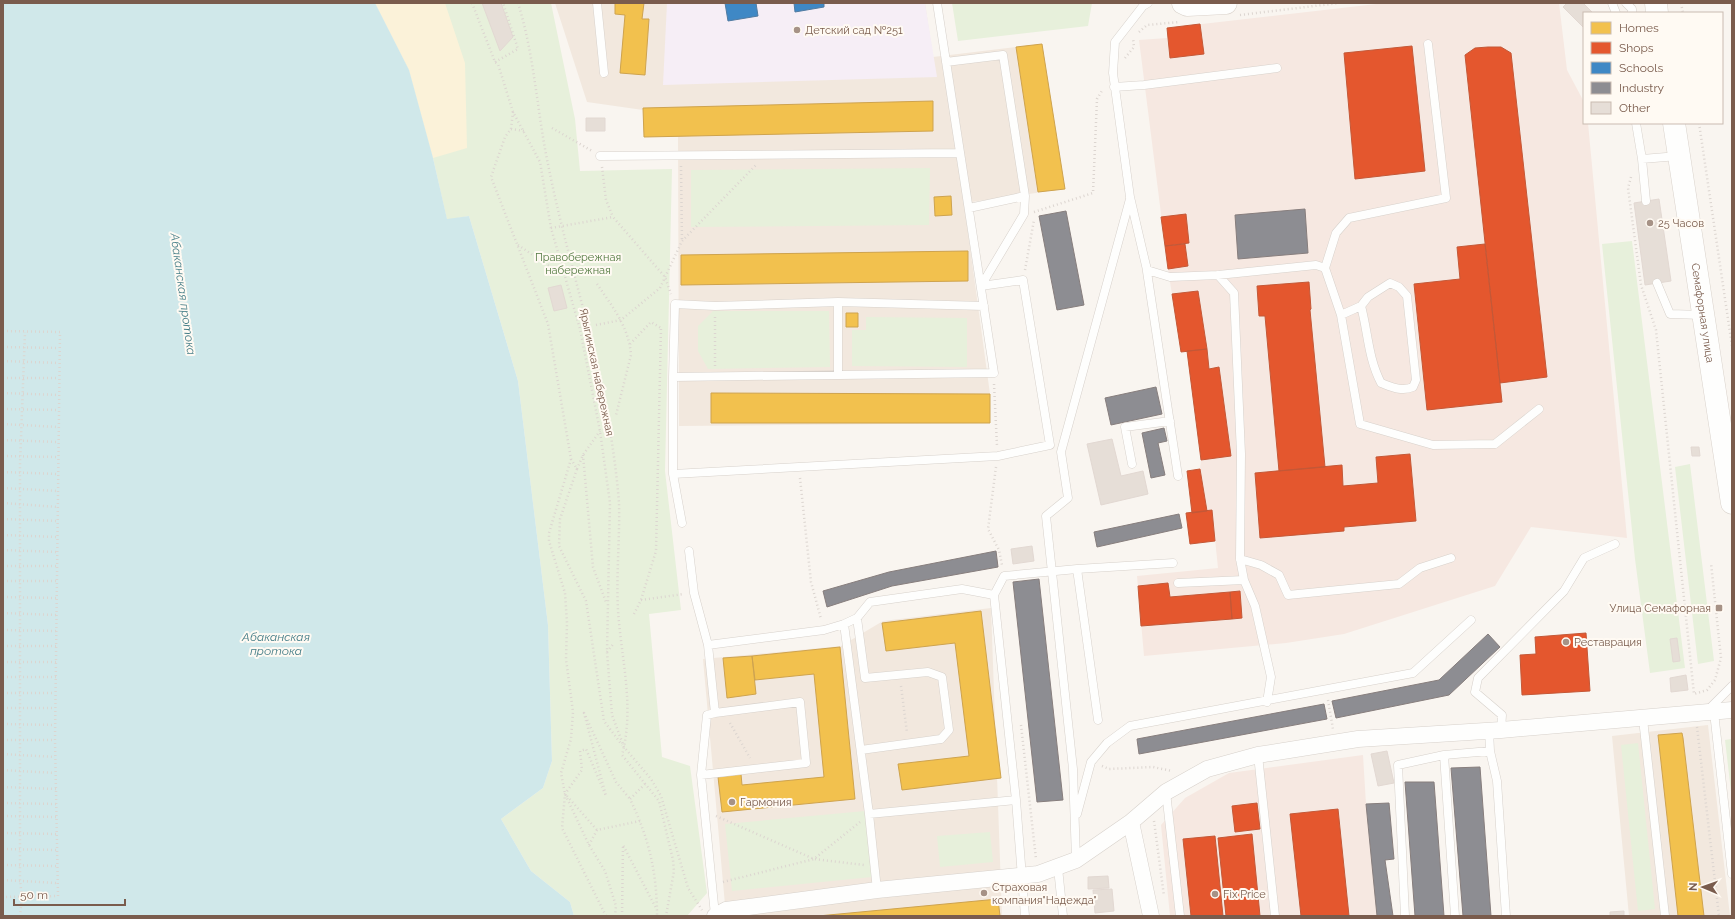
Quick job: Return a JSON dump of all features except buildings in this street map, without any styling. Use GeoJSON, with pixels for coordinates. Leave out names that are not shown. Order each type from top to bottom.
{"type":"FeatureCollection","features":[{"type":"Feature","properties":{"kind":"main road"},"geometry":{"type":"LineString","coordinates":[[1183,3],[1186,5],[1226,3]]}},
{"type":"Feature","properties":{"kind":"main road","name":"Семафорная улица"},"geometry":{"type":"LineString","coordinates":[[1674,124],[1732,503]]}},
{"type":"Feature","properties":{"kind":"street"},"geometry":{"type":"LineString","coordinates":[[715,914],[877,890],[1030,875],[1058,868],[1076,860],[1131,822],[1166,792],[1207,769],[1258,755],[1358,739],[1643,719],[1705,717],[1732,710]]}},
{"type":"Feature","properties":{"kind":"street"},"geometry":{"type":"LineString","coordinates":[[1131,822],[1151,916]]}},
{"type":"Feature","properties":{"kind":"lane"},"geometry":{"type":"LineString","coordinates":[[597,3],[604,73]]}},
{"type":"Feature","properties":{"kind":"lane"},"geometry":{"type":"LineString","coordinates":[[673,377],[994,373],[937,3]]}},
{"type":"Feature","properties":{"kind":"lane"},"geometry":{"type":"LineString","coordinates":[[1148,3],[1142,6],[1115,42],[1113,72],[1114,88],[1130,196],[1147,270],[1178,476]]}},
{"type":"Feature","properties":{"kind":"lane"},"geometry":{"type":"LineString","coordinates":[[1626,3],[1632,12]]}},
{"type":"Feature","properties":{"kind":"lane"},"geometry":{"type":"LineString","coordinates":[[1428,44],[1446,198],[1349,218],[1336,233],[1325,268],[1341,315],[1360,424],[1433,445],[1495,444],[1539,409]]}},
{"type":"Feature","properties":{"kind":"lane"},"geometry":{"type":"LineString","coordinates":[[946,62],[1003,55],[1025,196],[1024,214],[981,286]]}},
{"type":"Feature","properties":{"kind":"lane"},"geometry":{"type":"LineString","coordinates":[[1114,88],[1144,86],[1277,68]]}},
{"type":"Feature","properties":{"kind":"lane"},"geometry":{"type":"LineString","coordinates":[[1636,124],[1642,159],[1646,201]]}},
{"type":"Feature","properties":{"kind":"lane"},"geometry":{"type":"LineString","coordinates":[[600,156],[681,157],[960,153]]}},
{"type":"Feature","properties":{"kind":"lane"},"geometry":{"type":"LineString","coordinates":[[1642,159],[1678,156]]}},
{"type":"Feature","properties":{"kind":"lane"},"geometry":{"type":"LineString","coordinates":[[969,208],[1025,196]]}},
{"type":"Feature","properties":{"kind":"lane"},"geometry":{"type":"LineString","coordinates":[[1076,860],[1073,769],[1046,516],[1068,498],[1061,452],[1130,196]]}},
{"type":"Feature","properties":{"kind":"lane"},"geometry":{"type":"LineString","coordinates":[[1147,270],[1170,277],[1218,276],[1316,265],[1325,268]]}},
{"type":"Feature","properties":{"kind":"lane"},"geometry":{"type":"LineString","coordinates":[[1218,276],[1234,293],[1241,454],[1240,559],[1244,580],[1255,606],[1271,677],[1266,702]]}},
{"type":"Feature","properties":{"kind":"lane"},"geometry":{"type":"LineString","coordinates":[[673,474],[998,456],[1050,445],[1023,280],[981,286]]}},
{"type":"Feature","properties":{"kind":"lane"},"geometry":{"type":"LineString","coordinates":[[1341,315],[1361,306],[1368,297],[1390,283],[1400,287],[1407,296],[1416,380],[1413,387],[1406,390],[1397,389],[1381,383],[1374,370],[1369,353],[1361,306]]}},
{"type":"Feature","properties":{"kind":"lane"},"geometry":{"type":"LineString","coordinates":[[1657,283],[1670,314],[1704,315]]}},
{"type":"Feature","properties":{"kind":"lane"},"geometry":{"type":"LineString","coordinates":[[682,523],[673,474],[675,304],[715,306],[838,302],[984,306]]}},
{"type":"Feature","properties":{"kind":"lane"},"geometry":{"type":"LineString","coordinates":[[838,302],[838,374]]}},
{"type":"Feature","properties":{"kind":"lane"},"geometry":{"type":"LineString","coordinates":[[1132,464],[1125,427],[1170,421]]}},
{"type":"Feature","properties":{"kind":"lane"},"geometry":{"type":"LineString","coordinates":[[1506,916],[1497,781],[1490,751],[1495,730],[1502,715],[1475,692],[1478,678],[1564,591],[1584,558],[1615,544]]}},
{"type":"Feature","properties":{"kind":"lane"},"geometry":{"type":"LineString","coordinates":[[689,551],[694,593],[708,645],[715,713]]}},
{"type":"Feature","properties":{"kind":"lane"},"geometry":{"type":"LineString","coordinates":[[1240,559],[1261,565],[1279,575],[1288,594],[1399,584],[1420,568],[1451,558]]}},
{"type":"Feature","properties":{"kind":"lane"},"geometry":{"type":"LineString","coordinates":[[1025,916],[1030,875],[1016,800],[994,595],[1004,576],[1173,562]]}},
{"type":"Feature","properties":{"kind":"lane"},"geometry":{"type":"LineString","coordinates":[[1077,569],[1098,720]]}},
{"type":"Feature","properties":{"kind":"lane"},"geometry":{"type":"LineString","coordinates":[[1178,583],[1244,580]]}},
{"type":"Feature","properties":{"kind":"lane"},"geometry":{"type":"LineString","coordinates":[[708,645],[824,630],[857,618],[870,602],[962,589],[994,595]]}},
{"type":"Feature","properties":{"kind":"lane"},"geometry":{"type":"LineString","coordinates":[[857,618],[865,678],[928,672],[942,677],[949,730],[941,738],[861,750]]}},
{"type":"Feature","properties":{"kind":"lane"},"geometry":{"type":"LineString","coordinates":[[1074,822],[1091,762],[1107,743],[1130,726],[1326,691],[1413,673],[1471,620]]}},
{"type":"Feature","properties":{"kind":"lane"},"geometry":{"type":"LineString","coordinates":[[844,624],[869,814],[877,890]]}},
{"type":"Feature","properties":{"kind":"lane"},"geometry":{"type":"LineString","coordinates":[[1732,686],[1705,717],[1732,874]]}},
{"type":"Feature","properties":{"kind":"lane"},"geometry":{"type":"LineString","coordinates":[[701,775],[806,763],[800,702],[707,715],[701,775],[715,914]]}},
{"type":"Feature","properties":{"kind":"lane"},"geometry":{"type":"LineString","coordinates":[[1643,719],[1665,916]]}},
{"type":"Feature","properties":{"kind":"lane"},"geometry":{"type":"LineString","coordinates":[[1406,916],[1398,766],[1444,755],[1490,751]]}},
{"type":"Feature","properties":{"kind":"lane"},"geometry":{"type":"LineString","coordinates":[[1258,755],[1275,916]]}},
{"type":"Feature","properties":{"kind":"lane"},"geometry":{"type":"LineString","coordinates":[[1444,755],[1455,916]]}},
{"type":"Feature","properties":{"kind":"lane"},"geometry":{"type":"LineString","coordinates":[[1166,792],[1180,916]]}},
{"type":"Feature","properties":{"kind":"lane"},"geometry":{"type":"LineString","coordinates":[[869,814],[1016,800]]}},
{"type":"Feature","properties":{"kind":"lane"},"geometry":{"type":"LineString","coordinates":[[1058,868],[1063,916]]}},
{"type":"Feature","properties":{"kind":"path","name":"Ярыгинская набережная"},"geometry":{"type":"LineString","coordinates":[[472,3],[495,62],[498,64],[513,112],[540,162],[550,228],[580,329],[600,431],[610,503],[606,652],[612,715],[624,747]]}},
{"type":"Feature","properties":{"kind":"path"},"geometry":{"type":"LineString","coordinates":[[495,62],[518,49],[503,3]]}},
{"type":"Feature","properties":{"kind":"path","name":"Ярыгинская набережная"},"geometry":{"type":"LineString","coordinates":[[518,3],[531,56],[548,168],[589,327],[609,421],[619,503],[618,602],[628,720],[622,755],[659,801],[672,852],[674,871],[666,916]]}},
{"type":"Feature","properties":{"kind":"path","name":"Ярыгинская набережная"},"geometry":{"type":"LineString","coordinates":[[513,112],[511,128],[505,137],[492,177],[548,324],[571,458],[577,469],[560,519],[559,546],[586,601],[604,721],[651,779],[661,796],[688,888],[715,914]]}},
{"type":"Feature","properties":{"kind":"path"},"geometry":{"type":"LineString","coordinates":[[1699,124],[1732,346]]}},
{"type":"Feature","properties":{"kind":"path"},"geometry":{"type":"LineString","coordinates":[[511,128],[524,131]]}},
{"type":"Feature","properties":{"kind":"path"},"geometry":{"type":"LineString","coordinates":[[552,128],[600,156],[606,200],[613,217],[665,277],[675,304]]}},
{"type":"Feature","properties":{"kind":"path"},"geometry":{"type":"LineString","coordinates":[[596,326],[621,320],[660,288],[682,241],[766,155]]}},
{"type":"Feature","properties":{"kind":"path"},"geometry":{"type":"LineString","coordinates":[[681,157],[682,241]]}},
{"type":"Feature","properties":{"kind":"path"},"geometry":{"type":"LineString","coordinates":[[1632,174],[1628,188],[1642,285],[1656,330],[1694,694],[1707,690],[1715,680],[1721,658],[1712,563]]}},
{"type":"Feature","properties":{"kind":"path"},"geometry":{"type":"LineString","coordinates":[[1023,280],[1036,212]]}},
{"type":"Feature","properties":{"kind":"path"},"geometry":{"type":"LineString","coordinates":[[550,228],[613,217]]}},
{"type":"Feature","properties":{"kind":"path"},"geometry":{"type":"LineString","coordinates":[[518,245],[564,276]]}},
{"type":"Feature","properties":{"kind":"path"},"geometry":{"type":"LineString","coordinates":[[596,284],[621,320],[630,344],[631,355],[616,415]]}},
{"type":"Feature","properties":{"kind":"path"},"geometry":{"type":"LineString","coordinates":[[715,306],[715,376]]}},
{"type":"Feature","properties":{"kind":"path"},"geometry":{"type":"LineString","coordinates":[[630,344],[651,322]]}},
{"type":"Feature","properties":{"kind":"path"},"geometry":{"type":"LineString","coordinates":[[634,614],[641,600],[656,552],[661,328]]}},
{"type":"Feature","properties":{"kind":"path"},"geometry":{"type":"LineString","coordinates":[[3,331],[60,332],[55,693],[58,896],[3,897]]}},
{"type":"Feature","properties":{"kind":"path"},"geometry":{"type":"LineString","coordinates":[[20,916],[22,896],[20,881],[20,457],[25,332]]}},
{"type":"Feature","properties":{"kind":"path"},"geometry":{"type":"LineString","coordinates":[[3,347],[59,348]]}},
{"type":"Feature","properties":{"kind":"path"},"geometry":{"type":"LineString","coordinates":[[3,361],[59,363]]}},
{"type":"Feature","properties":{"kind":"path"},"geometry":{"type":"LineString","coordinates":[[994,373],[998,456],[988,529],[999,550],[1004,576]]}},
{"type":"Feature","properties":{"kind":"path"},"geometry":{"type":"LineString","coordinates":[[3,378],[59,378]]}},
{"type":"Feature","properties":{"kind":"path"},"geometry":{"type":"LineString","coordinates":[[3,393],[59,395]]}},
{"type":"Feature","properties":{"kind":"path"},"geometry":{"type":"LineString","coordinates":[[3,409],[59,410]]}},
{"type":"Feature","properties":{"kind":"path"},"geometry":{"type":"LineString","coordinates":[[3,424],[58,427]]}},
{"type":"Feature","properties":{"kind":"path"},"geometry":{"type":"LineString","coordinates":[[577,469],[583,456],[600,431]]}},
{"type":"Feature","properties":{"kind":"path"},"geometry":{"type":"LineString","coordinates":[[3,440],[58,442]]}},
{"type":"Feature","properties":{"kind":"path"},"geometry":{"type":"LineString","coordinates":[[3,456],[58,458]]}},
{"type":"Feature","properties":{"kind":"path"},"geometry":{"type":"LineString","coordinates":[[583,456],[593,567],[607,604]]}},
{"type":"Feature","properties":{"kind":"path"},"geometry":{"type":"LineString","coordinates":[[571,458],[549,532],[549,541],[565,593],[567,623],[566,659],[573,712],[571,739],[561,773],[565,794],[589,845],[605,871],[616,906],[615,916]]}},
{"type":"Feature","properties":{"kind":"path"},"geometry":{"type":"LineString","coordinates":[[799,466],[811,582],[824,630]]}},
{"type":"Feature","properties":{"kind":"path"},"geometry":{"type":"LineString","coordinates":[[3,472],[58,474]]}},
{"type":"Feature","properties":{"kind":"path"},"geometry":{"type":"LineString","coordinates":[[3,488],[58,491]]}},
{"type":"Feature","properties":{"kind":"path"},"geometry":{"type":"LineString","coordinates":[[3,503],[58,507]]}},
{"type":"Feature","properties":{"kind":"path"},"geometry":{"type":"LineString","coordinates":[[3,519],[58,521]]}},
{"type":"Feature","properties":{"kind":"path"},"geometry":{"type":"LineString","coordinates":[[3,535],[57,537]]}},
{"type":"Feature","properties":{"kind":"path"},"geometry":{"type":"LineString","coordinates":[[3,550],[57,552]]}},
{"type":"Feature","properties":{"kind":"path"},"geometry":{"type":"LineString","coordinates":[[3,566],[57,566]]}},
{"type":"Feature","properties":{"kind":"path"},"geometry":{"type":"LineString","coordinates":[[3,582],[57,581]]}},
{"type":"Feature","properties":{"kind":"path"},"geometry":{"type":"LineString","coordinates":[[641,600],[694,593]]}},
{"type":"Feature","properties":{"kind":"path"},"geometry":{"type":"LineString","coordinates":[[3,597],[57,598]]}},
{"type":"Feature","properties":{"kind":"path"},"geometry":{"type":"LineString","coordinates":[[3,613],[56,615]]}},
{"type":"Feature","properties":{"kind":"path"},"geometry":{"type":"LineString","coordinates":[[3,630],[56,631]]}},
{"type":"Feature","properties":{"kind":"path"},"geometry":{"type":"LineString","coordinates":[[606,652],[614,643]]}},
{"type":"Feature","properties":{"kind":"path"},"geometry":{"type":"LineString","coordinates":[[3,646],[56,646]]}},
{"type":"Feature","properties":{"kind":"path"},"geometry":{"type":"LineString","coordinates":[[3,662],[56,662]]}},
{"type":"Feature","properties":{"kind":"path"},"geometry":{"type":"LineString","coordinates":[[899,674],[908,743]]}},
{"type":"Feature","properties":{"kind":"path"},"geometry":{"type":"LineString","coordinates":[[3,677],[56,677]]}},
{"type":"Feature","properties":{"kind":"path"},"geometry":{"type":"LineString","coordinates":[[1326,691],[1334,733]]}},
{"type":"Feature","properties":{"kind":"path"},"geometry":{"type":"LineString","coordinates":[[3,693],[55,693]]}},
{"type":"Feature","properties":{"kind":"path"},"geometry":{"type":"LineString","coordinates":[[3,708],[55,708]]}},
{"type":"Feature","properties":{"kind":"path"},"geometry":{"type":"LineString","coordinates":[[724,712],[755,768]]}},
{"type":"Feature","properties":{"kind":"path"},"geometry":{"type":"LineString","coordinates":[[606,916],[562,828],[565,794],[582,770],[580,751],[586,749],[606,796],[584,713],[616,782],[630,799],[640,821],[654,864],[657,916]]}},
{"type":"Feature","properties":{"kind":"path"},"geometry":{"type":"LineString","coordinates":[[1020,717],[1030,875]]}},
{"type":"Feature","properties":{"kind":"path"},"geometry":{"type":"LineString","coordinates":[[1705,717],[1719,916]]}},
{"type":"Feature","properties":{"kind":"path"},"geometry":{"type":"LineString","coordinates":[[3,724],[55,725]]}},
{"type":"Feature","properties":{"kind":"path"},"geometry":{"type":"LineString","coordinates":[[3,740],[55,740]]}},
{"type":"Feature","properties":{"kind":"path"},"geometry":{"type":"LineString","coordinates":[[3,754],[55,757]]}},
{"type":"Feature","properties":{"kind":"path"},"geometry":{"type":"LineString","coordinates":[[1091,762],[1109,769],[1153,766],[1172,771]]}},
{"type":"Feature","properties":{"kind":"path"},"geometry":{"type":"LineString","coordinates":[[3,770],[55,773]]}},
{"type":"Feature","properties":{"kind":"path"},"geometry":{"type":"LineString","coordinates":[[630,799],[645,784]]}},
{"type":"Feature","properties":{"kind":"path"},"geometry":{"type":"LineString","coordinates":[[3,787],[56,789]]}},
{"type":"Feature","properties":{"kind":"path"},"geometry":{"type":"LineString","coordinates":[[565,794],[597,830]]}},
{"type":"Feature","properties":{"kind":"path"},"geometry":{"type":"LineString","coordinates":[[3,803],[56,804]]}},
{"type":"Feature","properties":{"kind":"path"},"geometry":{"type":"LineString","coordinates":[[1151,804],[1164,901]]}},
{"type":"Feature","properties":{"kind":"path"},"geometry":{"type":"LineString","coordinates":[[706,814],[717,816],[814,859],[874,866]]}},
{"type":"Feature","properties":{"kind":"path"},"geometry":{"type":"LineString","coordinates":[[712,884],[814,859],[869,814]]}},
{"type":"Feature","properties":{"kind":"path"},"geometry":{"type":"LineString","coordinates":[[3,816],[56,817]]}},
{"type":"Feature","properties":{"kind":"path"},"geometry":{"type":"LineString","coordinates":[[597,830],[640,821]]}},
{"type":"Feature","properties":{"kind":"path"},"geometry":{"type":"LineString","coordinates":[[589,845],[597,830]]}},
{"type":"Feature","properties":{"kind":"path"},"geometry":{"type":"LineString","coordinates":[[3,833],[56,834]]}},
{"type":"Feature","properties":{"kind":"path"},"geometry":{"type":"LineString","coordinates":[[622,916],[623,845],[657,910]]}},
{"type":"Feature","properties":{"kind":"path"},"geometry":{"type":"LineString","coordinates":[[3,849],[57,850]]}},
{"type":"Feature","properties":{"kind":"path"},"geometry":{"type":"LineString","coordinates":[[3,865],[57,866]]}},
{"type":"Feature","properties":{"kind":"path"},"geometry":{"type":"LineString","coordinates":[[3,880],[58,883]]}},
{"type":"Feature","properties":{"kind":"shaded area"},"geometry":{"type":"Polygon","coordinates":[[[555,3],[925,3],[933,57],[1042,44],[1065,189],[964,203],[990,394],[990,423],[679,426],[678,137],[644,137],[643,110],[587,102],[555,3]]]}},
{"type":"Feature","properties":{"kind":"shaded area","name":"Детский сад №251"},"geometry":{"type":"Polygon","coordinates":[[[667,3],[925,3],[937,77],[663,85],[667,3]]]}},
{"type":"Feature","properties":{"kind":"shaded area"},"geometry":{"type":"Polygon","coordinates":[[[1385,3],[1559,3],[1567,70],[1583,100],[1583,124],[1588,124],[1627,538],[1531,527],[1495,586],[1344,634],[1286,643],[1144,656],[1137,576],[1218,568],[1212,510],[1207,511],[1200,469],[1201,460],[1187,352],[1181,352],[1168,269],[1139,40],[1167,38],[1167,28],[1385,3]]]}},
{"type":"Feature","properties":{"kind":"shaded area"},"geometry":{"type":"Polygon","coordinates":[[[991,608],[1002,916],[726,916],[703,659],[841,646],[883,621],[991,608]]]}},
{"type":"Feature","properties":{"kind":"shaded area"},"geometry":{"type":"Polygon","coordinates":[[[1708,725],[1730,916],[1629,916],[1612,736],[1708,725]]]}},
{"type":"Feature","properties":{"kind":"shaded area"},"geometry":{"type":"Polygon","coordinates":[[[1363,755],[1366,804],[1377,916],[1170,916],[1161,825],[1185,798],[1229,773],[1363,755]]]}},
{"type":"Feature","properties":{"kind":"green space","name":"Правобережная набережная"},"geometry":{"type":"Polygon","coordinates":[[[375,3],[551,3],[575,119],[580,171],[672,169],[665,471],[681,610],[649,614],[662,757],[690,766],[707,893],[687,916],[574,916],[570,902],[531,871],[501,819],[543,788],[552,761],[548,625],[518,381],[469,216],[447,220],[433,158],[409,70],[375,3]]]}},
{"type":"Feature","properties":{"kind":"green space"},"geometry":{"type":"Polygon","coordinates":[[[952,3],[1092,3],[1088,26],[958,41],[952,3]]]}},
{"type":"Feature","properties":{"kind":"green space"},"geometry":{"type":"Polygon","coordinates":[[[930,168],[929,225],[691,227],[691,170],[930,168]]]}},
{"type":"Feature","properties":{"kind":"green space"},"geometry":{"type":"Polygon","coordinates":[[[1632,241],[1685,668],[1650,673],[1635,559],[1602,244],[1632,241]]]}},
{"type":"Feature","properties":{"kind":"green space"},"geometry":{"type":"Polygon","coordinates":[[[713,311],[829,311],[830,367],[708,369],[698,351],[698,326],[713,311]]]}},
{"type":"Feature","properties":{"kind":"green space"},"geometry":{"type":"Polygon","coordinates":[[[866,317],[967,318],[967,367],[852,366],[852,330],[866,330],[866,317]]]}},
{"type":"Feature","properties":{"kind":"green space"},"geometry":{"type":"Polygon","coordinates":[[[1690,464],[1714,661],[1698,664],[1675,467],[1690,464]]]}},
{"type":"Feature","properties":{"kind":"green space"},"geometry":{"type":"Polygon","coordinates":[[[1731,739],[1732,744],[1732,800],[1725,740],[1731,739]]]}},
{"type":"Feature","properties":{"kind":"green space"},"geometry":{"type":"Polygon","coordinates":[[[1638,743],[1655,909],[1638,911],[1621,745],[1638,743]]]}},
{"type":"Feature","properties":{"kind":"green space"},"geometry":{"type":"Polygon","coordinates":[[[865,811],[872,877],[732,891],[725,824],[865,811]]]}},
{"type":"Feature","properties":{"kind":"green space"},"geometry":{"type":"Polygon","coordinates":[[[990,832],[993,862],[940,867],[937,836],[990,832]]]}},
{"type":"Feature","properties":{"kind":"sand"},"geometry":{"type":"Polygon","coordinates":[[[375,3],[445,3],[465,63],[467,148],[433,158],[409,70],[375,3]]]}},
{"type":"Feature","properties":{"kind":"water","name":"Абаканская протока"},"geometry":{"type":"Polygon","coordinates":[[[3,3],[375,3],[409,70],[433,158],[447,219],[469,216],[518,381],[548,625],[552,761],[543,788],[501,819],[531,871],[570,902],[574,916],[3,916],[3,3]]]}},
{"type":"Feature","properties":{"kind":"place","name":"Детский сад №251"},"geometry":{"type":"Point","coordinates":[797,30]}},
{"type":"Feature","properties":{"kind":"place","name":"25 Часов"},"geometry":{"type":"Point","coordinates":[1650,223]}},
{"type":"Feature","properties":{"kind":"place","name":"Улица Семафорная"},"geometry":{"type":"Point","coordinates":[1719,608]}},
{"type":"Feature","properties":{"kind":"place","name":"Реставрация"},"geometry":{"type":"Point","coordinates":[1566,642]}},
{"type":"Feature","properties":{"kind":"place","name":"Гармония"},"geometry":{"type":"Point","coordinates":[732,802]}},
{"type":"Feature","properties":{"kind":"place","name":"Страховая компания\"Надежда\""},"geometry":{"type":"Point","coordinates":[984,893]}},
{"type":"Feature","properties":{"kind":"place","name":"Fix Price"},"geometry":{"type":"Point","coordinates":[1215,894]}}]}
